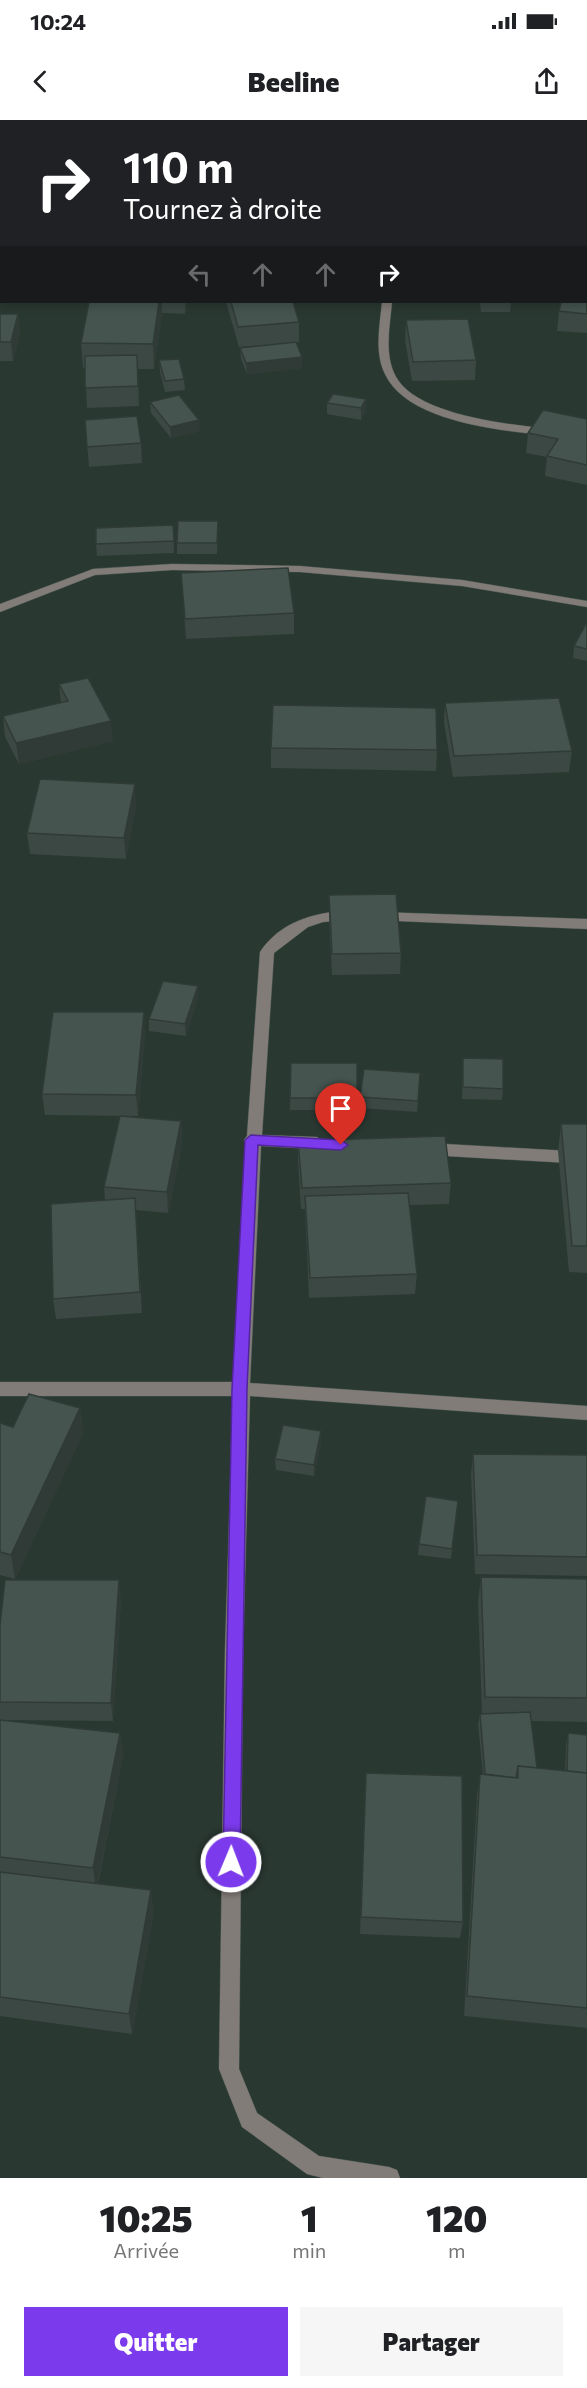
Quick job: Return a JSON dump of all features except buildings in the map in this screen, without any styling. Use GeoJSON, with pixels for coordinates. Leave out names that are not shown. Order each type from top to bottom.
{"type":"FeatureCollection","features":[{"type":"Feature","properties":{"kind":"street"},"geometry":{"type":"LineString","coordinates":[[387,303],[383,350],[394,382],[413,398],[440,413],[465,420],[587,436]]}},
{"type":"Feature","properties":{"kind":"street"},"geometry":{"type":"LineString","coordinates":[[0,608],[93,572],[172,567],[300,569],[450,582],[587,604]]}},
{"type":"Feature","properties":{"kind":"street"},"geometry":{"type":"LineString","coordinates":[[389,2178],[315,2166],[249,2120],[229,2069],[239,1389],[251,1140],[267,952],[289,930],[322,915],[587,924]]}},
{"type":"Feature","properties":{"kind":"street"},"geometry":{"type":"LineString","coordinates":[[251,1140],[332,1144]]}},
{"type":"Feature","properties":{"kind":"street"},"geometry":{"type":"LineString","coordinates":[[413,1148],[587,1158]]}},
{"type":"Feature","properties":{"kind":"street"},"geometry":{"type":"LineString","coordinates":[[0,1389],[239,1389],[587,1413]]}},
{"type":"Feature","properties":{"kind":"route"},"geometry":{"type":"LineString","coordinates":[[231,1862],[239,1389],[251,1140],[341,1145]]}}]}
